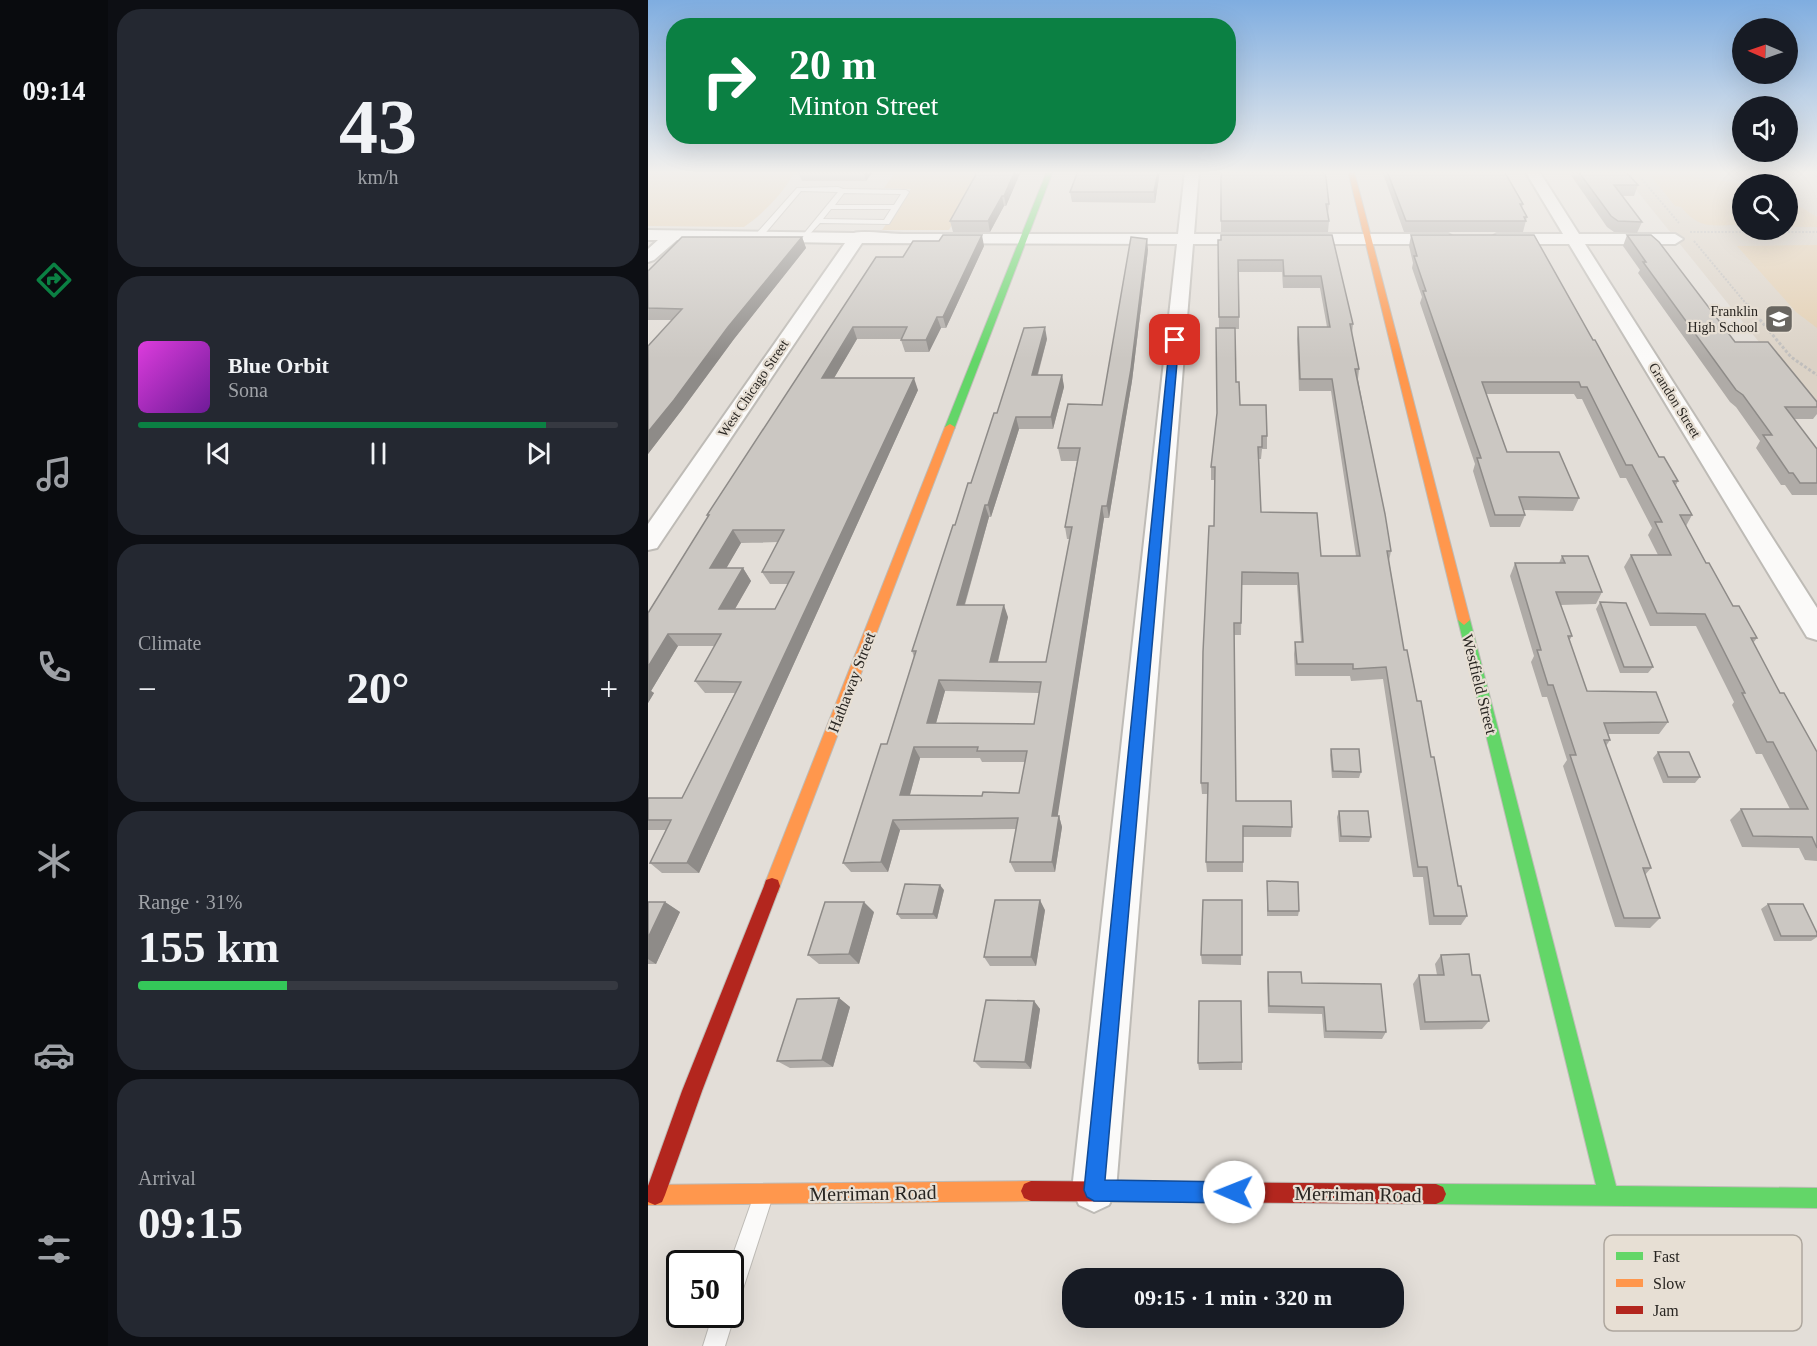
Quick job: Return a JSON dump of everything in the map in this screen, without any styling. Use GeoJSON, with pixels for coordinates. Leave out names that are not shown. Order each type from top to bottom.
{"type":"FeatureCollection","features":[{"type":"Feature","properties":{"kind":"street","name":"Hathaway Street"},"geometry":{"type":"LineString","coordinates":[[652,1195],[1025,234]]}},
{"type":"Feature","properties":{"kind":"street"},"geometry":{"type":"LineString","coordinates":[[1094,1190],[1185,234]]}},
{"type":"Feature","properties":{"kind":"street","name":"Westfield Street"},"geometry":{"type":"LineString","coordinates":[[1367,234],[1609,1197]]}},
{"type":"Feature","properties":{"kind":"street","name":"Grandon Street"},"geometry":{"type":"LineString","coordinates":[[1571,234],[1817,630]]}},
{"type":"Feature","properties":{"kind":"street"},"geometry":{"type":"LineString","coordinates":[[648,235],[1574,239],[1644,234]]}},
{"type":"Feature","properties":{"kind":"street"},"geometry":{"type":"LineString","coordinates":[[648,257],[673,235]]}},
{"type":"Feature","properties":{"kind":"street","name":"West Chicago Street"},"geometry":{"type":"LineString","coordinates":[[648,542],[852,244],[860,236]]}},
{"type":"Feature","properties":{"kind":"street","name":"Merriman Road"},"geometry":{"type":"LineString","coordinates":[[652,1195],[1094,1190],[1817,1198]]}},
{"type":"Feature","properties":{"kind":"lane"},"geometry":{"type":"LineString","coordinates":[[744,1254],[764,1195]]}},
{"type":"Feature","properties":{"kind":"lane"},"geometry":{"type":"LineString","coordinates":[[714,1346],[720,1328]]}},
{"type":"Feature","properties":{"kind":"path"},"geometry":{"type":"LineString","coordinates":[[1684,234],[1791,357],[1817,375]]}},
{"type":"Feature","properties":{"kind":"shaded area"},"geometry":{"type":"Polygon","coordinates":[[[1672,234],[1732,234],[1732,240],[1798,240],[1798,234],[1817,234],[1817,409],[1813,409],[1672,234]]]}},
{"type":"Feature","properties":{"kind":"shaded area"},"geometry":{"type":"Polygon","coordinates":[[[1817,245],[1817,328],[1796,312],[1737,246],[1817,245]]]}},
{"type":"Feature","properties":{"kind":"building"},"geometry":{"type":"Polygon","coordinates":[[[943,235],[982,235],[943,317],[937,317],[926,340],[901,340],[907,327],[853,327],[822,378],[914,378],[687,863],[650,863],[671,820],[648,820],[648,798],[682,798],[741,682],[695,681],[721,634],[668,634],[648,667],[648,613],[709,515],[707,515],[876,257],[903,257],[913,241],[939,241],[943,235]],[[733,530],[710,568],[743,568],[719,609],[775,609],[794,572],[762,572],[784,530],[733,530]]]}},
{"type":"Feature","properties":{"kind":"building"},"geometry":{"type":"Polygon","coordinates":[[[1221,235],[1332,235],[1353,324],[1350,324],[1359,369],[1355,369],[1385,514],[1391,551],[1387,551],[1404,650],[1407,650],[1417,701],[1421,701],[1458,886],[1461,886],[1467,916],[1434,916],[1427,867],[1418,867],[1386,667],[1353,669],[1353,664],[1297,664],[1295,642],[1303,642],[1298,573],[1242,572],[1241,623],[1234,623],[1236,801],[1291,801],[1292,827],[1243,826],[1243,862],[1206,862],[1208,783],[1201,783],[1203,652],[1209,526],[1214,526],[1215,467],[1211,467],[1217,413],[1216,328],[1235,328],[1236,382],[1239,382],[1240,405],[1266,405],[1267,436],[1262,436],[1262,447],[1258,447],[1261,512],[1317,513],[1321,556],[1360,556],[1332,379],[1300,379],[1298,327],[1330,327],[1321,276],[1284,276],[1283,260],[1238,260],[1239,317],[1219,317],[1218,240],[1221,240],[1221,235]]]}},
{"type":"Feature","properties":{"kind":"building"},"geometry":{"type":"Polygon","coordinates":[[[1411,235],[1534,235],[1659,457],[1664,457],[1678,481],[1673,481],[1692,515],[1680,515],[1733,606],[1739,606],[1757,638],[1751,638],[1780,693],[1784,693],[1817,752],[1817,848],[1812,837],[1753,836],[1741,809],[1808,809],[1773,742],[1767,742],[1705,614],[1657,613],[1631,555],[1671,555],[1655,522],[1662,522],[1632,465],[1626,465],[1587,387],[1581,387],[1579,382],[1482,382],[1507,452],[1559,452],[1579,498],[1519,497],[1525,515],[1495,515],[1477,458],[1481,458],[1423,291],[1426,291],[1414,256],[1417,256],[1411,235]]]}},
{"type":"Feature","properties":{"kind":"building"},"geometry":{"type":"Polygon","coordinates":[[[1627,235],[1651,235],[1659,242],[1735,342],[1768,342],[1817,402],[1817,407],[1785,407],[1817,449],[1817,483],[1800,483],[1793,473],[1789,473],[1763,435],[1772,435],[1743,395],[1736,390],[1643,262],[1646,262],[1627,235]]]}},
{"type":"Feature","properties":{"kind":"building"},"geometry":{"type":"Polygon","coordinates":[[[682,237],[802,237],[728,327],[648,432],[648,346],[682,309],[648,308],[648,271],[682,237]]]}},
{"type":"Feature","properties":{"kind":"building"},"geometry":{"type":"Polygon","coordinates":[[[1131,237],[1147,239],[1131,369],[1107,506],[1102,506],[1052,816],[1059,816],[1052,862],[1010,862],[1018,818],[893,820],[881,862],[843,863],[881,744],[887,744],[916,651],[912,651],[953,525],[955,525],[968,483],[971,483],[994,413],[997,413],[1024,328],[1045,327],[1032,375],[1062,375],[1051,417],[1016,417],[988,505],[985,505],[957,605],[1004,605],[990,662],[1046,662],[1072,527],[1065,527],[1080,448],[1058,448],[1068,404],[1102,405],[1131,237]],[[939,680],[927,723],[1034,724],[1041,682],[939,680]],[[914,747],[900,795],[982,796],[983,792],[1019,793],[1027,751],[977,751],[978,747],[914,747]]]}},
{"type":"Feature","properties":{"kind":"building"},"geometry":{"type":"Polygon","coordinates":[[[1562,556],[1588,556],[1602,592],[1556,592],[1572,636],[1568,636],[1587,691],[1656,692],[1668,722],[1604,723],[1610,740],[1604,740],[1651,868],[1643,868],[1660,918],[1624,918],[1570,755],[1576,755],[1553,685],[1548,685],[1537,650],[1541,650],[1515,563],[1565,563],[1562,556]]]}},
{"type":"Feature","properties":{"kind":"building"},"geometry":{"type":"Polygon","coordinates":[[[1600,602],[1626,603],[1653,667],[1624,667],[1600,602]]]}},
{"type":"Feature","properties":{"kind":"building"},"geometry":{"type":"Polygon","coordinates":[[[1331,749],[1359,749],[1361,772],[1333,771],[1331,749]]]}},
{"type":"Feature","properties":{"kind":"building"},"geometry":{"type":"Polygon","coordinates":[[[1658,752],[1689,752],[1700,777],[1668,777],[1658,752]]]}},
{"type":"Feature","properties":{"kind":"building"},"geometry":{"type":"Polygon","coordinates":[[[1339,811],[1368,811],[1371,837],[1341,836],[1339,811]]]}},
{"type":"Feature","properties":{"kind":"building"},"geometry":{"type":"Polygon","coordinates":[[[1267,881],[1298,882],[1299,911],[1268,911],[1267,881]]]}},
{"type":"Feature","properties":{"kind":"building"},"geometry":{"type":"Polygon","coordinates":[[[905,884],[940,885],[933,914],[897,914],[905,884]]]}},
{"type":"Feature","properties":{"kind":"building"},"geometry":{"type":"Polygon","coordinates":[[[995,900],[1040,900],[1031,957],[984,957],[995,900]]]}},
{"type":"Feature","properties":{"kind":"building"},"geometry":{"type":"Polygon","coordinates":[[[1203,900],[1242,900],[1242,955],[1201,955],[1203,900]]]}},
{"type":"Feature","properties":{"kind":"building"},"geometry":{"type":"Polygon","coordinates":[[[648,902],[665,902],[648,938],[648,902]]]}},
{"type":"Feature","properties":{"kind":"building"},"geometry":{"type":"Polygon","coordinates":[[[825,902],[864,902],[849,954],[808,955],[825,902]]]}},
{"type":"Feature","properties":{"kind":"building"},"geometry":{"type":"Polygon","coordinates":[[[1768,904],[1803,904],[1817,936],[1781,936],[1768,904]]]}},
{"type":"Feature","properties":{"kind":"building"},"geometry":{"type":"Polygon","coordinates":[[[1469,954],[1472,975],[1480,975],[1489,1021],[1425,1022],[1419,975],[1444,975],[1441,955],[1469,954]]]}},
{"type":"Feature","properties":{"kind":"building"},"geometry":{"type":"Polygon","coordinates":[[[1268,972],[1301,972],[1302,983],[1381,984],[1386,1032],[1326,1031],[1324,1007],[1269,1006],[1268,972]]]}},
{"type":"Feature","properties":{"kind":"building"},"geometry":{"type":"Polygon","coordinates":[[[839,998],[822,1060],[777,1061],[797,999],[839,998]]]}},
{"type":"Feature","properties":{"kind":"building"},"geometry":{"type":"Polygon","coordinates":[[[986,1000],[1034,1001],[1025,1062],[974,1061],[986,1000]]]}},
{"type":"Feature","properties":{"kind":"building"},"geometry":{"type":"Polygon","coordinates":[[[1199,1001],[1241,1001],[1242,1062],[1198,1063],[1199,1001]]]}},
{"type":"Feature","properties":{"kind":"traffic: fast"},"geometry":{"type":"LineString","coordinates":[[950,427],[1025,234]]}},
{"type":"Feature","properties":{"kind":"traffic: fast"},"geometry":{"type":"LineString","coordinates":[[1464,620],[1609,1197]]}},
{"type":"Feature","properties":{"kind":"traffic: fast"},"geometry":{"type":"LineString","coordinates":[[1436,1194],[1817,1198]]}},
{"type":"Feature","properties":{"kind":"traffic: slow"},"geometry":{"type":"LineString","coordinates":[[1367,234],[1464,620]]}},
{"type":"Feature","properties":{"kind":"traffic: slow"},"geometry":{"type":"LineString","coordinates":[[772,886],[950,427]]}},
{"type":"Feature","properties":{"kind":"traffic: slow"},"geometry":{"type":"LineString","coordinates":[[648,1195],[1031,1191]]}},
{"type":"Feature","properties":{"kind":"traffic: jam"},"geometry":{"type":"LineString","coordinates":[[655,1195],[692,1091],[772,886]]}},
{"type":"Feature","properties":{"kind":"traffic: jam"},"geometry":{"type":"LineString","coordinates":[[1031,1191],[1436,1194]]}},
{"type":"Feature","properties":{"kind":"place","name":"Franklin High School"},"geometry":{"type":"Point","coordinates":[1779,319]}},
{"type":"Feature","properties":{"kind":"route"},"geometry":{"type":"LineString","coordinates":[[1175,340],[1094,1190],[1234,1192]]}}]}
